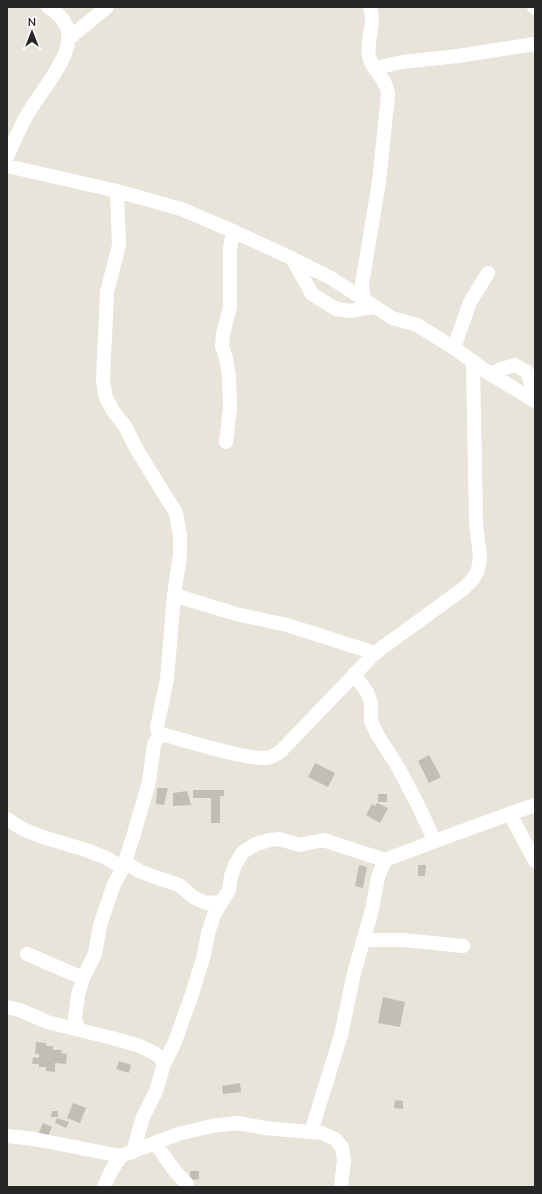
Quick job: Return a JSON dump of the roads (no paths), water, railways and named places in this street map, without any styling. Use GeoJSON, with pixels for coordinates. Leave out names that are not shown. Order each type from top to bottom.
{"type":"FeatureCollection","features":[{"type":"Feature","properties":{"kind":"street"},"geometry":{"type":"LineString","coordinates":[[8,151],[30,109],[47,87],[63,56],[68,39],[68,30],[63,19],[48,7]]}},
{"type":"Feature","properties":{"kind":"street"},"geometry":{"type":"LineString","coordinates":[[68,39],[107,7]]}},
{"type":"Feature","properties":{"kind":"street"},"geometry":{"type":"LineString","coordinates":[[368,303],[362,284],[379,182],[388,95],[386,85],[369,58],[368,49],[372,25],[372,13],[370,7]]}},
{"type":"Feature","properties":{"kind":"street"},"geometry":{"type":"LineString","coordinates":[[372,25],[381,7]]}},
{"type":"Feature","properties":{"kind":"street"},"geometry":{"type":"LineString","coordinates":[[375,68],[402,62],[458,56],[535,44]]}},
{"type":"Feature","properties":{"kind":"street"},"geometry":{"type":"LineString","coordinates":[[7,166],[181,209],[233,231],[330,278],[392,318],[417,325],[454,348],[490,374],[534,400]]}},
{"type":"Feature","properties":{"kind":"street"},"geometry":{"type":"LineString","coordinates":[[117,192],[119,245],[108,292],[103,380],[106,398],[113,411],[125,426],[137,450],[176,513],[180,536],[180,555],[174,595],[167,679],[157,727],[160,736]]}},
{"type":"Feature","properties":{"kind":"street"},"geometry":{"type":"LineString","coordinates":[[226,442],[230,408],[229,384],[226,358],[222,346],[223,334],[230,307],[230,249],[233,231]]}},
{"type":"Feature","properties":{"kind":"street"},"geometry":{"type":"LineString","coordinates":[[291,258],[312,294],[336,309],[350,311],[368,303]]}},
{"type":"Feature","properties":{"kind":"street"},"geometry":{"type":"LineString","coordinates":[[454,348],[470,302],[488,273]]}},
{"type":"Feature","properties":{"kind":"street"},"geometry":{"type":"LineString","coordinates":[[78,1029],[75,1017],[76,1006],[83,978],[94,954],[100,925],[114,884],[124,865],[150,782],[156,739],[165,735],[254,758],[270,758],[281,751],[375,653],[464,589],[473,579],[478,570],[480,557],[476,523],[473,362]]}},
{"type":"Feature","properties":{"kind":"street"},"geometry":{"type":"LineString","coordinates":[[490,374],[515,365],[527,372],[534,400]]}},
{"type":"Feature","properties":{"kind":"street"},"geometry":{"type":"LineString","coordinates":[[174,595],[236,614],[287,625],[375,653]]}},
{"type":"Feature","properties":{"kind":"street"},"geometry":{"type":"LineString","coordinates":[[354,674],[367,692],[371,703],[371,721],[378,736],[398,767],[434,840]]}},
{"type":"Feature","properties":{"kind":"street"},"geometry":{"type":"LineString","coordinates":[[104,1187],[111,1171],[127,1154],[156,1090],[164,1064],[175,1042],[187,1007],[204,955],[208,933],[214,915],[228,890],[235,865],[243,852],[256,844],[270,840],[279,839],[300,845],[323,840],[385,860],[416,849],[434,840],[535,805]]}},
{"type":"Feature","properties":{"kind":"street"},"geometry":{"type":"LineString","coordinates":[[510,814],[535,861]]}},
{"type":"Feature","properties":{"kind":"street"},"geometry":{"type":"LineString","coordinates":[[7,819],[23,829],[95,852],[111,860],[179,885],[193,896],[206,903],[221,902]]}},
{"type":"Feature","properties":{"kind":"street"},"geometry":{"type":"LineString","coordinates":[[311,1132],[341,1035],[354,973],[372,910],[378,877],[385,860]]}},
{"type":"Feature","properties":{"kind":"street"},"geometry":{"type":"LineString","coordinates":[[364,940],[404,940],[464,946]]}},
{"type":"Feature","properties":{"kind":"street"},"geometry":{"type":"LineString","coordinates":[[27,954],[83,978]]}},
{"type":"Feature","properties":{"kind":"street"},"geometry":{"type":"LineString","coordinates":[[7,1007],[20,1010],[47,1022],[140,1046],[160,1057],[164,1064]]}},
{"type":"Feature","properties":{"kind":"street"},"geometry":{"type":"LineString","coordinates":[[7,1136],[127,1154],[178,1134],[212,1126],[238,1123],[265,1128],[322,1133],[335,1139],[342,1147],[344,1160],[341,1187]]}},
{"type":"Feature","properties":{"kind":"street"},"geometry":{"type":"LineString","coordinates":[[155,1143],[174,1170],[187,1184]]}}]}
